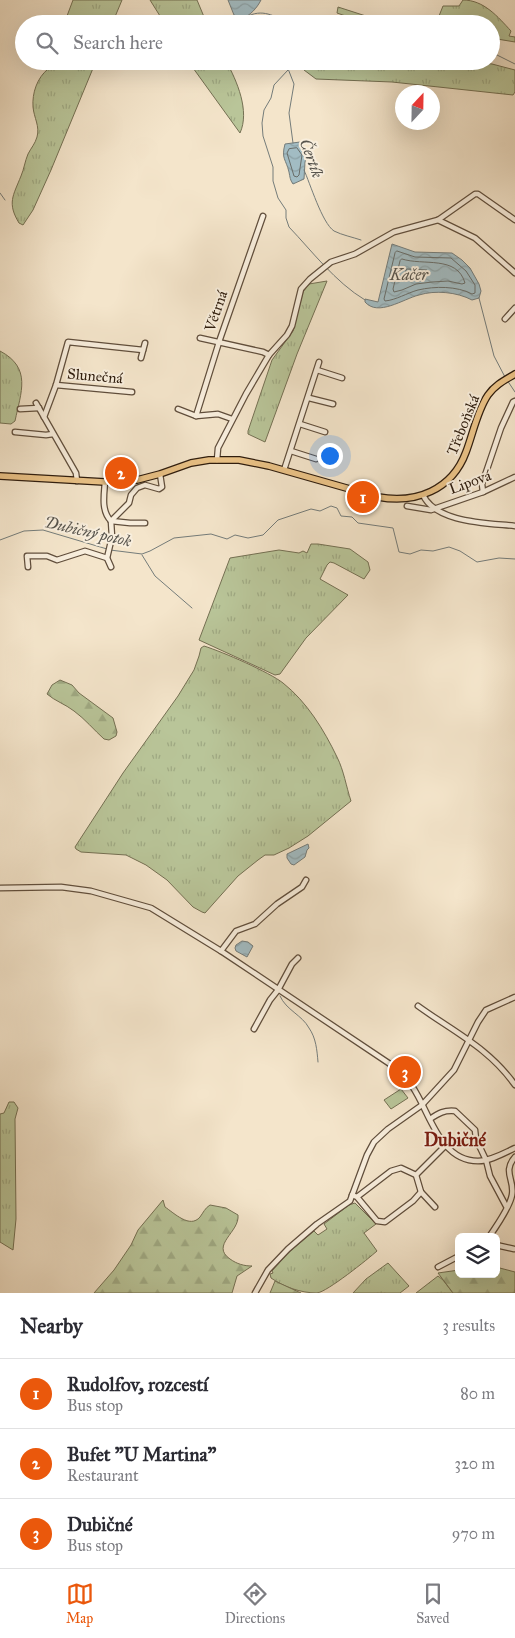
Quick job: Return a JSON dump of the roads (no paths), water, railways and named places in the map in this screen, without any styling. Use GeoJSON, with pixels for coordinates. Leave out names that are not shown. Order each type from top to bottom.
{"type":"FeatureCollection","features":[{"type":"Feature","properties":{"kind":"main road","name":"Třeboňská"},"geometry":{"type":"LineString","coordinates":[[423,495],[442,485],[458,467],[464,457],[489,393],[515,374]]}},
{"type":"Feature","properties":{"kind":"main road"},"geometry":{"type":"LineString","coordinates":[[0,476],[105,482],[137,480],[191,463],[216,460],[251,462],[385,498],[402,499],[423,495]]}},
{"type":"Feature","properties":{"kind":"street"},"geometry":{"type":"LineString","coordinates":[[216,460],[218,448],[232,419],[269,355],[287,335],[292,326],[301,289],[323,268],[328,264],[354,254],[394,232],[438,220],[475,194],[478,194],[515,220]]}},
{"type":"Feature","properties":{"kind":"street","name":"Větrná"},"geometry":{"type":"LineString","coordinates":[[196,416],[219,342],[263,216]]}},
{"type":"Feature","properties":{"kind":"street"},"geometry":{"type":"LineString","coordinates":[[438,220],[475,238],[515,273]]}},
{"type":"Feature","properties":{"kind":"street"},"geometry":{"type":"LineString","coordinates":[[506,319],[515,308]]}},
{"type":"Feature","properties":{"kind":"street"},"geometry":{"type":"LineString","coordinates":[[200,338],[269,355]]}},
{"type":"Feature","properties":{"kind":"street","name":"Slunečná"},"geometry":{"type":"LineString","coordinates":[[44,416],[56,385],[68,342],[143,350]]}},
{"type":"Feature","properties":{"kind":"street","name":"Slunečná"},"geometry":{"type":"LineString","coordinates":[[141,358],[145,343]]}},
{"type":"Feature","properties":{"kind":"street"},"geometry":{"type":"LineString","coordinates":[[284,470],[309,398],[319,362]]}},
{"type":"Feature","properties":{"kind":"street"},"geometry":{"type":"LineString","coordinates":[[317,370],[342,378]]}},
{"type":"Feature","properties":{"kind":"street","name":"Slunečná"},"geometry":{"type":"LineString","coordinates":[[56,385],[132,392]]}},
{"type":"Feature","properties":{"kind":"street"},"geometry":{"type":"LineString","coordinates":[[309,398],[333,404]]}},
{"type":"Feature","properties":{"kind":"street"},"geometry":{"type":"LineString","coordinates":[[36,402],[38,409],[44,416],[76,473],[77,481]]}},
{"type":"Feature","properties":{"kind":"street"},"geometry":{"type":"LineString","coordinates":[[483,492],[482,484],[501,428],[513,402],[515,402]]}},
{"type":"Feature","properties":{"kind":"street"},"geometry":{"type":"LineString","coordinates":[[20,409],[38,409]]}},
{"type":"Feature","properties":{"kind":"street"},"geometry":{"type":"LineString","coordinates":[[178,409],[196,416],[213,414],[232,419]]}},
{"type":"Feature","properties":{"kind":"street"},"geometry":{"type":"LineString","coordinates":[[300,424],[325,432]]}},
{"type":"Feature","properties":{"kind":"street"},"geometry":{"type":"LineString","coordinates":[[15,432],[53,434]]}},
{"type":"Feature","properties":{"kind":"street"},"geometry":{"type":"LineString","coordinates":[[290,451],[316,458]]}},
{"type":"Feature","properties":{"kind":"street"},"geometry":{"type":"LineString","coordinates":[[111,567],[108,552],[112,538],[111,521],[129,503],[131,495],[137,488],[145,485],[162,487],[160,474]]}},
{"type":"Feature","properties":{"kind":"street","name":"Lipová"},"geometry":{"type":"LineString","coordinates":[[434,509],[483,492],[515,477]]}},
{"type":"Feature","properties":{"kind":"street"},"geometry":{"type":"LineString","coordinates":[[105,482],[104,510],[107,517],[111,521],[145,523]]}},
{"type":"Feature","properties":{"kind":"street"},"geometry":{"type":"LineString","coordinates":[[423,495],[426,502],[434,509],[449,516],[470,521],[515,526]]}},
{"type":"Feature","properties":{"kind":"street"},"geometry":{"type":"LineString","coordinates":[[407,506],[425,510],[434,509]]}},
{"type":"Feature","properties":{"kind":"street"},"geometry":{"type":"LineString","coordinates":[[28,567],[26,556],[47,556],[57,560],[85,551],[108,552]]}},
{"type":"Feature","properties":{"kind":"street"},"geometry":{"type":"LineString","coordinates":[[221,951],[236,931],[255,924],[277,904],[302,887],[306,880]]}},
{"type":"Feature","properties":{"kind":"street"},"geometry":{"type":"LineString","coordinates":[[0,888],[62,887],[91,891],[152,908],[221,951],[394,1066],[412,1086],[451,1152],[464,1159],[477,1161],[486,1160],[515,1148]]}},
{"type":"Feature","properties":{"kind":"street"},"geometry":{"type":"LineString","coordinates":[[254,1029],[292,964],[298,958]]}},
{"type":"Feature","properties":{"kind":"street"},"geometry":{"type":"LineString","coordinates":[[354,1196],[367,1154],[374,1142],[388,1129],[422,1105],[454,1070],[486,1010],[515,997]]}},
{"type":"Feature","properties":{"kind":"street"},"geometry":{"type":"LineString","coordinates":[[418,1006],[479,1046],[495,1060],[515,1085]]}},
{"type":"Feature","properties":{"kind":"street"},"geometry":{"type":"LineString","coordinates":[[430,1119],[440,1112],[447,1110],[455,1111],[475,1130],[476,1139],[486,1160],[490,1176],[506,1206]]}},
{"type":"Feature","properties":{"kind":"street"},"geometry":{"type":"LineString","coordinates":[[416,1175],[446,1145]]}},
{"type":"Feature","properties":{"kind":"street"},"geometry":{"type":"LineString","coordinates":[[491,1233],[512,1195],[508,1175],[510,1164],[515,1157]]}},
{"type":"Feature","properties":{"kind":"street"},"geometry":{"type":"LineString","coordinates":[[255,1293],[268,1270],[288,1249],[354,1196],[396,1168],[401,1168],[416,1175],[422,1192],[435,1207]]}},
{"type":"Feature","properties":{"kind":"street"},"geometry":{"type":"LineString","coordinates":[[354,1196],[377,1221],[382,1223],[386,1222],[422,1192]]}},
{"type":"Feature","properties":{"kind":"street"},"geometry":{"type":"LineString","coordinates":[[500,1246],[514,1249]]}},
{"type":"Feature","properties":{"kind":"street"},"geometry":{"type":"LineString","coordinates":[[438,1267],[455,1258]]}},
{"type":"Feature","properties":{"kind":"water"},"geometry":{"type":"Polygon","coordinates":[[[228,0],[261,0],[248,15],[234,15],[228,0]]]}},
{"type":"Feature","properties":{"kind":"water"},"geometry":{"type":"Polygon","coordinates":[[[300,142],[304,146],[307,155],[304,179],[293,184],[284,159],[284,149],[285,144],[300,142]]]}},
{"type":"Feature","properties":{"kind":"water","name":"Kačer"},"geometry":{"type":"Polygon","coordinates":[[[392,244],[415,252],[452,253],[470,268],[479,284],[481,291],[479,298],[472,300],[466,297],[439,292],[419,295],[391,306],[377,308],[370,306],[365,302],[365,299],[378,302],[392,244]]]}},
{"type":"Feature","properties":{"kind":"water"},"geometry":{"type":"Polygon","coordinates":[[[308,844],[309,848],[305,857],[294,865],[291,864],[287,854],[308,844]]]}},
{"type":"Feature","properties":{"kind":"water"},"geometry":{"type":"Polygon","coordinates":[[[242,941],[248,942],[253,946],[247,957],[236,951],[235,948],[242,941]]]}},
{"type":"Feature","properties":{"kind":"waterway"},"geometry":{"type":"LineString","coordinates":[[250,15],[258,13],[270,15]]}},
{"type":"Feature","properties":{"kind":"waterway"},"geometry":{"type":"LineString","coordinates":[[500,56],[515,64]]}},
{"type":"Feature","properties":{"kind":"waterway"},"geometry":{"type":"LineString","coordinates":[[288,70],[274,85],[271,98],[264,110],[262,123],[263,136],[273,167],[273,181],[278,198],[286,210],[289,227],[324,266],[354,293],[365,300]]}},
{"type":"Feature","properties":{"kind":"waterway","name":"Čertík"},"geometry":{"type":"LineString","coordinates":[[289,70],[294,84],[289,113],[293,143]]}},
{"type":"Feature","properties":{"kind":"waterway","name":"Čertík"},"geometry":{"type":"LineString","coordinates":[[304,170],[321,212],[330,227],[334,231],[361,240]]}},
{"type":"Feature","properties":{"kind":"waterway"},"geometry":{"type":"LineString","coordinates":[[0,193],[5,200]]}},
{"type":"Feature","properties":{"kind":"waterway","name":"Čertík"},"geometry":{"type":"LineString","coordinates":[[479,298],[494,356],[505,377]]}},
{"type":"Feature","properties":{"kind":"waterway","name":"Čertík"},"geometry":{"type":"LineString","coordinates":[[507,380],[515,392]]}},
{"type":"Feature","properties":{"kind":"waterway","name":"Dubičný potok"},"geometry":{"type":"LineString","coordinates":[[110,550],[142,554],[174,538],[211,534],[227,539],[235,535],[248,538],[263,535],[278,520],[311,509],[320,511],[331,506],[337,508],[341,516],[352,517],[358,523],[393,528],[399,552],[410,554],[421,550],[433,551],[449,547],[460,551],[477,562],[499,558],[515,559]]}},
{"type":"Feature","properties":{"kind":"waterway","name":"Dubičný potok"},"geometry":{"type":"LineString","coordinates":[[0,540],[24,531],[43,530],[107,549]]}},
{"type":"Feature","properties":{"kind":"waterway"},"geometry":{"type":"LineString","coordinates":[[142,555],[155,576],[192,608]]}},
{"type":"Feature","properties":{"kind":"waterway"},"geometry":{"type":"LineString","coordinates":[[280,996],[286,1005],[306,1023],[316,1044],[318,1062]]}},
{"type":"Feature","properties":{"kind":"place","name":"Bufet \"U Martina\""},"geometry":{"type":"Point","coordinates":[121,473]}},
{"type":"Feature","properties":{"kind":"place","name":"Rudolfov, rozcestí"},"geometry":{"type":"Point","coordinates":[363,497]}},
{"type":"Feature","properties":{"kind":"place","name":"Dubičné"},"geometry":{"type":"Point","coordinates":[405,1072]}},
{"type":"Feature","properties":{"kind":"district","name":"Dubičné"},"geometry":{"type":"Point","coordinates":[455,1140]}}]}
